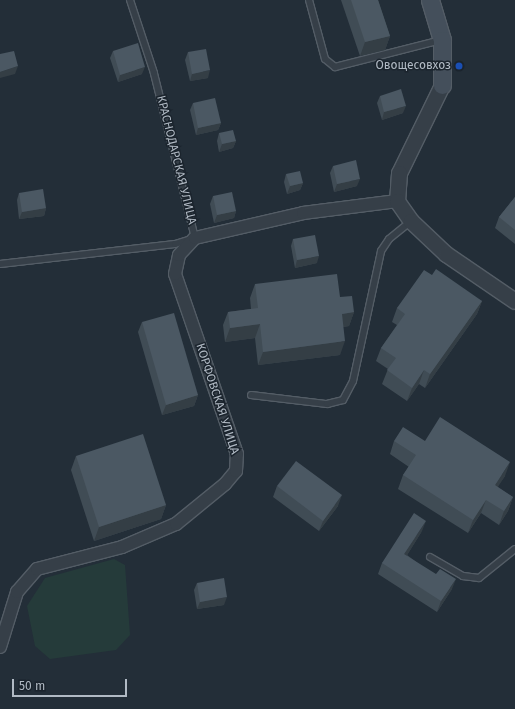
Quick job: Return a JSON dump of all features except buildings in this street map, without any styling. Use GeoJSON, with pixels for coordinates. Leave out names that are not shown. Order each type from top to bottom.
{"type":"FeatureCollection","features":[{"type":"Feature","properties":{"kind":"main road"},"geometry":{"type":"LineString","coordinates":[[430,0],[442,40],[442,85]]}},
{"type":"Feature","properties":{"kind":"street"},"geometry":{"type":"LineString","coordinates":[[442,85],[399,173],[397,201],[411,221],[446,254],[515,301]]}},
{"type":"Feature","properties":{"kind":"street","name":"КРАСНОДАРСКАЯ УЛИЦА"},"geometry":{"type":"LineString","coordinates":[[195,238],[303,213],[397,201]]}},
{"type":"Feature","properties":{"kind":"street","name":"КОРФОВСКАЯ УЛИЦА"},"geometry":{"type":"LineString","coordinates":[[0,647],[17,592],[37,569],[122,547],[176,524],[226,484],[236,471],[237,454],[175,274],[179,255],[195,238]]}},
{"type":"Feature","properties":{"kind":"lane","name":"КРАСНОДАРСКАЯ УЛИЦА"},"geometry":{"type":"LineString","coordinates":[[130,0],[154,73],[195,238]]}},
{"type":"Feature","properties":{"kind":"lane"},"geometry":{"type":"LineString","coordinates":[[309,0],[325,59],[335,67],[442,40]]}},
{"type":"Feature","properties":{"kind":"lane"},"geometry":{"type":"LineString","coordinates":[[251,394],[327,404],[343,400],[354,381],[381,251],[389,239],[411,221]]}},
{"type":"Feature","properties":{"kind":"lane"},"geometry":{"type":"LineString","coordinates":[[0,264],[175,244],[195,238]]}},
{"type":"Feature","properties":{"kind":"lane"},"geometry":{"type":"LineString","coordinates":[[430,557],[463,576],[479,578],[515,549]]}},
{"type":"Feature","properties":{"kind":"green space"},"geometry":{"type":"Polygon","coordinates":[[[114,559],[125,565],[130,635],[116,650],[50,659],[35,646],[27,606],[45,578],[114,559]]]}},
{"type":"Feature","properties":{"kind":"place","name":"Овощесовхоз"},"geometry":{"type":"Point","coordinates":[459,66]}}]}
